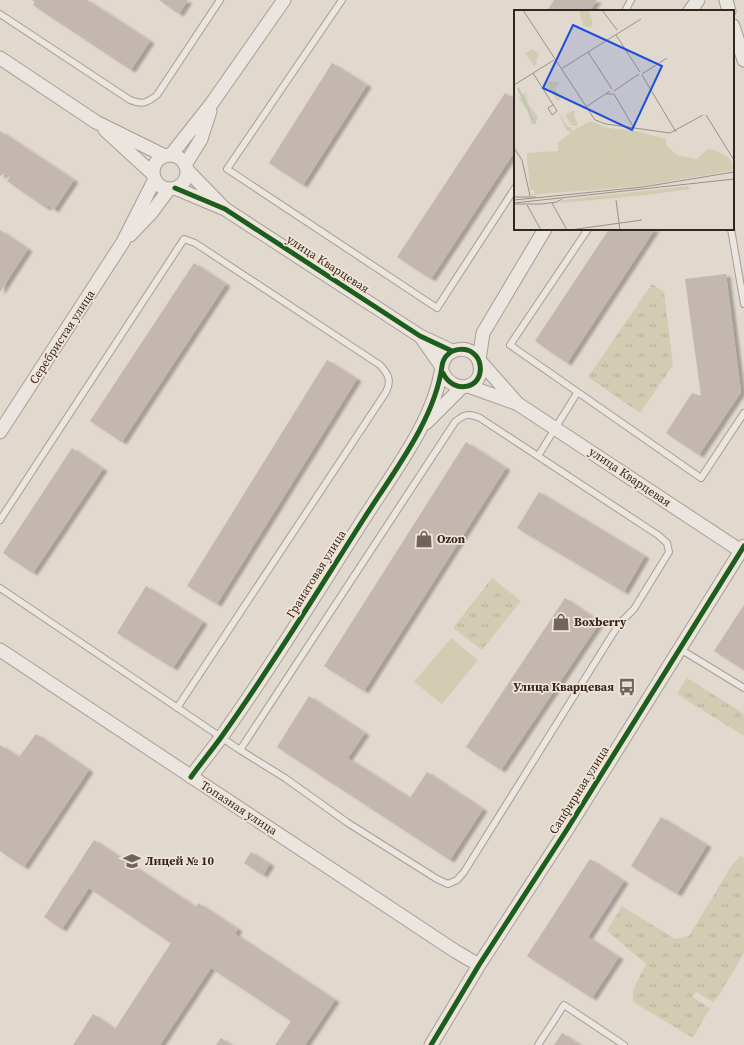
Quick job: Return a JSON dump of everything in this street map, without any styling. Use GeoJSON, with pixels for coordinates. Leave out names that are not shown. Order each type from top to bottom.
{"type":"FeatureCollection","features":[{"type":"Feature","properties":{"kind":"street"},"geometry":{"type":"LineString","coordinates":[[123,242],[154,177],[156,163],[168,155],[212,103],[284,0]]}},
{"type":"Feature","properties":{"kind":"street"},"geometry":{"type":"LineString","coordinates":[[691,10],[698,0]]}},
{"type":"Feature","properties":{"kind":"street"},"geometry":{"type":"LineString","coordinates":[[726,0],[729,10]]}},
{"type":"Feature","properties":{"kind":"street"},"geometry":{"type":"LineString","coordinates":[[734,29],[744,60]]}},
{"type":"Feature","properties":{"kind":"street"},"geometry":{"type":"LineString","coordinates":[[0,58],[96,122],[182,160],[186,167],[225,209]]}},
{"type":"Feature","properties":{"kind":"street"},"geometry":{"type":"LineString","coordinates":[[123,242],[172,189],[184,182],[186,167],[201,139],[212,103]]}},
{"type":"Feature","properties":{"kind":"street"},"geometry":{"type":"LineString","coordinates":[[96,122],[154,177],[158,184],[225,209]]}},
{"type":"Feature","properties":{"kind":"street","name":"улица Кварцевая"},"geometry":{"type":"LineString","coordinates":[[225,209],[420,336]]}},
{"type":"Feature","properties":{"kind":"street"},"geometry":{"type":"LineString","coordinates":[[465,387],[473,383],[480,372],[479,360],[483,333],[544,230]]}},
{"type":"Feature","properties":{"kind":"street","name":"Серебристая улица"},"geometry":{"type":"LineString","coordinates":[[0,432],[123,242]]}},
{"type":"Feature","properties":{"kind":"street"},"geometry":{"type":"LineString","coordinates":[[442,370],[444,361],[455,350],[483,333]]}},
{"type":"Feature","properties":{"kind":"street"},"geometry":{"type":"LineString","coordinates":[[420,336],[455,350],[470,351],[518,404]]}},
{"type":"Feature","properties":{"kind":"street"},"geometry":{"type":"LineString","coordinates":[[420,336],[450,384],[465,387],[518,404]]}},
{"type":"Feature","properties":{"kind":"street","name":"Гранатовая улица"},"geometry":{"type":"LineString","coordinates":[[191,776],[222,737],[282,648],[422,427],[442,370]]}},
{"type":"Feature","properties":{"kind":"street","name":"Гранатовая улица"},"geometry":{"type":"LineString","coordinates":[[422,427],[465,387]]}},
{"type":"Feature","properties":{"kind":"street","name":"улица Кварцевая"},"geometry":{"type":"LineString","coordinates":[[518,404],[742,548]]}},
{"type":"Feature","properties":{"kind":"street","name":"Сапфирная улица"},"geometry":{"type":"LineString","coordinates":[[432,1045],[479,965],[680,649],[742,548]]}},
{"type":"Feature","properties":{"kind":"street","name":"Топазная улица"},"geometry":{"type":"LineString","coordinates":[[0,650],[479,965]]}},
{"type":"Feature","properties":{"kind":"lane"},"geometry":{"type":"LineString","coordinates":[[0,14],[130,100],[140,104],[148,102],[157,95],[220,0]]}},
{"type":"Feature","properties":{"kind":"lane"},"geometry":{"type":"LineString","coordinates":[[342,0],[227,169],[437,308],[514,190]]}},
{"type":"Feature","properties":{"kind":"lane"},"geometry":{"type":"LineString","coordinates":[[626,10],[631,0]]}},
{"type":"Feature","properties":{"kind":"lane"},"geometry":{"type":"LineString","coordinates":[[587,230],[510,345],[701,478],[744,413]]}},
{"type":"Feature","properties":{"kind":"lane"},"geometry":{"type":"LineString","coordinates":[[731,230],[744,304]]}},
{"type":"Feature","properties":{"kind":"lane"},"geometry":{"type":"LineString","coordinates":[[0,520],[184,239],[195,243],[380,365],[389,374],[390,384],[386,392],[177,708]]}},
{"type":"Feature","properties":{"kind":"lane"},"geometry":{"type":"LineString","coordinates":[[538,456],[557,429],[578,393]]}},
{"type":"Feature","properties":{"kind":"lane"},"geometry":{"type":"LineString","coordinates":[[0,588],[240,750],[285,778],[348,823],[437,879],[448,884],[457,880],[464,872],[619,624],[634,609],[669,552],[667,543],[658,535],[480,418],[471,414],[462,416],[455,422],[240,750]]}},
{"type":"Feature","properties":{"kind":"lane"},"geometry":{"type":"LineString","coordinates":[[680,649],[744,688]]}},
{"type":"Feature","properties":{"kind":"lane"},"geometry":{"type":"LineString","coordinates":[[538,1045],[564,1006],[624,1045]]}},
{"type":"Feature","properties":{"kind":"green space"},"geometry":{"type":"Polygon","coordinates":[[[652,284],[664,292],[673,365],[640,413],[588,377],[652,284]]]}},
{"type":"Feature","properties":{"kind":"green space"},"geometry":{"type":"Polygon","coordinates":[[[492,578],[521,601],[482,650],[453,628],[492,578]]]}},
{"type":"Feature","properties":{"kind":"green space"},"geometry":{"type":"Polygon","coordinates":[[[451,638],[478,660],[442,704],[414,682],[451,638]]]}},
{"type":"Feature","properties":{"kind":"green space"},"geometry":{"type":"Polygon","coordinates":[[[687,678],[744,714],[744,736],[677,694],[687,678]]]}},
{"type":"Feature","properties":{"kind":"green space"},"geometry":{"type":"Polygon","coordinates":[[[740,856],[744,858],[744,953],[718,997],[713,1002],[696,992],[692,997],[710,1008],[693,1038],[633,1002],[633,990],[646,964],[607,931],[622,906],[675,939],[689,936],[732,865],[740,856]]]}},
{"type":"Feature","properties":{"kind":"building"},"geometry":{"type":"Polygon","coordinates":[[[32,0],[87,0],[150,41],[131,70],[33,5],[35,2],[32,0]]]}},
{"type":"Feature","properties":{"kind":"building"},"geometry":{"type":"Polygon","coordinates":[[[159,0],[188,0],[179,14],[159,0]]]}},
{"type":"Feature","properties":{"kind":"building"},"geometry":{"type":"Polygon","coordinates":[[[554,0],[597,0],[591,10],[548,10],[554,0]]]}},
{"type":"Feature","properties":{"kind":"building"},"geometry":{"type":"Polygon","coordinates":[[[332,63],[367,85],[303,185],[269,163],[332,63]]]}},
{"type":"Feature","properties":{"kind":"building"},"geometry":{"type":"Polygon","coordinates":[[[505,93],[514,98],[514,153],[431,279],[397,257],[505,93]]]}},
{"type":"Feature","properties":{"kind":"building"},"geometry":{"type":"Polygon","coordinates":[[[0,131],[74,180],[54,210],[48,205],[46,208],[7,181],[10,177],[4,173],[1,176],[0,175],[0,131]]]}},
{"type":"Feature","properties":{"kind":"building"},"geometry":{"type":"Polygon","coordinates":[[[0,230],[28,249],[0,292],[0,230]]]}},
{"type":"Feature","properties":{"kind":"building"},"geometry":{"type":"Polygon","coordinates":[[[608,230],[654,230],[567,363],[535,341],[608,230]]]}},
{"type":"Feature","properties":{"kind":"building"},"geometry":{"type":"Polygon","coordinates":[[[194,263],[226,284],[122,442],[90,421],[194,263]]]}},
{"type":"Feature","properties":{"kind":"building"},"geometry":{"type":"Polygon","coordinates":[[[726,274],[741,392],[699,455],[666,433],[692,393],[701,396],[685,279],[726,274]]]}},
{"type":"Feature","properties":{"kind":"building"},"geometry":{"type":"Polygon","coordinates":[[[327,360],[357,379],[217,604],[187,586],[327,360]]]}},
{"type":"Feature","properties":{"kind":"building"},"geometry":{"type":"Polygon","coordinates":[[[466,442],[506,468],[364,691],[324,666],[466,442]]]}},
{"type":"Feature","properties":{"kind":"building"},"geometry":{"type":"Polygon","coordinates":[[[72,448],[103,469],[33,573],[3,553],[72,448]]]}},
{"type":"Feature","properties":{"kind":"building"},"geometry":{"type":"Polygon","coordinates":[[[539,492],[645,556],[624,592],[517,528],[539,492]]]}},
{"type":"Feature","properties":{"kind":"building"},"geometry":{"type":"Polygon","coordinates":[[[146,586],[203,622],[173,668],[117,633],[146,586]]]}},
{"type":"Feature","properties":{"kind":"building"},"geometry":{"type":"Polygon","coordinates":[[[565,598],[600,622],[501,770],[466,747],[565,598]]]}},
{"type":"Feature","properties":{"kind":"building"},"geometry":{"type":"Polygon","coordinates":[[[744,605],[744,670],[714,651],[744,605]]]}},
{"type":"Feature","properties":{"kind":"building"},"geometry":{"type":"Polygon","coordinates":[[[309,696],[365,733],[348,758],[410,798],[427,772],[483,809],[450,860],[277,747],[309,696]]]}},
{"type":"Feature","properties":{"kind":"building"},"geometry":{"type":"Polygon","coordinates":[[[36,734],[89,770],[24,867],[0,851],[0,745],[19,757],[36,734]]]}},
{"type":"Feature","properties":{"kind":"building"},"geometry":{"type":"Polygon","coordinates":[[[661,817],[707,845],[677,894],[631,866],[661,817]]]}},
{"type":"Feature","properties":{"kind":"building","name":"Лицей № 10"},"geometry":{"type":"Polygon","coordinates":[[[94,840],[196,907],[198,903],[238,929],[235,934],[335,1000],[305,1045],[275,1045],[291,1021],[211,968],[160,1045],[73,1045],[93,1014],[115,1029],[171,943],[89,888],[62,929],[44,917],[94,840]]]}},
{"type":"Feature","properties":{"kind":"building"},"geometry":{"type":"Polygon","coordinates":[[[251,852],[270,864],[263,875],[244,863],[251,852]]]}},
{"type":"Feature","properties":{"kind":"building"},"geometry":{"type":"Polygon","coordinates":[[[590,859],[624,881],[588,937],[619,957],[592,998],[527,956],[590,859]]]}},
{"type":"Feature","properties":{"kind":"building"},"geometry":{"type":"Polygon","coordinates":[[[562,1033],[580,1045],[554,1045],[562,1033]]]}},
{"type":"Feature","properties":{"kind":"building"},"geometry":{"type":"Polygon","coordinates":[[[221,1038],[231,1045],[216,1045],[221,1038]]]}},
{"type":"Feature","properties":{"kind":"cycle path"},"geometry":{"type":"LineString","coordinates":[[175,188],[225,209],[420,336],[452,351]]}},
{"type":"Feature","properties":{"kind":"cycle path"},"geometry":{"type":"LineString","coordinates":[[191,777],[259,683],[411,446],[431,406],[438,386],[444,359],[455,350],[461,349],[473,353],[478,358],[480,373],[473,384],[467,386],[454,384],[448,380],[443,373]]}},
{"type":"Feature","properties":{"kind":"cycle path"},"geometry":{"type":"LineString","coordinates":[[431,1045],[479,965],[566,831],[744,546]]}},
{"type":"Feature","properties":{"kind":"place","name":"Ozon"},"geometry":{"type":"Point","coordinates":[424,539]}},
{"type":"Feature","properties":{"kind":"place","name":"Boxberry"},"geometry":{"type":"Point","coordinates":[561,622]}},
{"type":"Feature","properties":{"kind":"place","name":"Улица Кварцевая"},"geometry":{"type":"Point","coordinates":[627,687]}},
{"type":"Feature","properties":{"kind":"place","name":"Лицей № 10"},"geometry":{"type":"Point","coordinates":[132,861]}}]}
